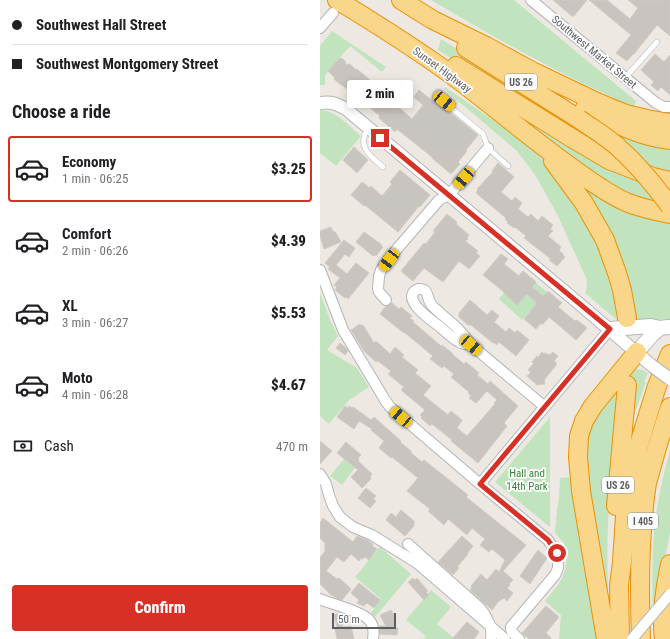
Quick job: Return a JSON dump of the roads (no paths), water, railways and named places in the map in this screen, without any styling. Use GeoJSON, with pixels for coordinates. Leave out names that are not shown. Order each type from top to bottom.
{"type":"FeatureCollection","features":[{"type":"Feature","properties":{"kind":"highway","name":"US 26"},"geometry":{"type":"LineString","coordinates":[[401,0],[433,20],[463,45],[579,119],[620,149],[660,191],[670,206]]}},
{"type":"Feature","properties":{"kind":"highway","name":"Sunset Highway"},"geometry":{"type":"LineString","coordinates":[[335,7],[383,29],[449,74],[542,146]]}},
{"type":"Feature","properties":{"kind":"highway"},"geometry":{"type":"LineString","coordinates":[[433,20],[532,71],[599,103],[626,114],[670,123]]}},
{"type":"Feature","properties":{"kind":"highway"},"geometry":{"type":"LineString","coordinates":[[383,29],[408,37],[609,160],[653,177],[670,181]]}},
{"type":"Feature","properties":{"kind":"highway"},"geometry":{"type":"LineString","coordinates":[[532,71],[552,89],[585,109],[645,136],[670,140]]}},
{"type":"Feature","properties":{"kind":"highway"},"geometry":{"type":"LineString","coordinates":[[542,146],[596,185],[615,196],[636,206],[670,214]]}},
{"type":"Feature","properties":{"kind":"highway"},"geometry":{"type":"LineString","coordinates":[[542,146],[584,203],[605,240],[618,274],[627,318]]}},
{"type":"Feature","properties":{"kind":"highway"},"geometry":{"type":"LineString","coordinates":[[606,639],[581,492],[578,457],[579,436],[584,421],[593,406],[637,352]]}},
{"type":"Feature","properties":{"kind":"highway","name":"I 405"},"geometry":{"type":"LineString","coordinates":[[620,639],[619,585],[625,516],[634,464],[657,386],[670,354]]}},
{"type":"Feature","properties":{"kind":"highway","name":"US 26"},"geometry":{"type":"LineString","coordinates":[[619,585],[614,556],[615,517],[627,385]]}},
{"type":"Feature","properties":{"kind":"highway","name":"I 405"},"geometry":{"type":"LineString","coordinates":[[641,639],[639,601],[642,530],[648,482],[670,407]]}},
{"type":"Feature","properties":{"kind":"highway"},"geometry":{"type":"LineString","coordinates":[[664,639],[663,613],[670,564]]}},
{"type":"Feature","properties":{"kind":"main road"},"geometry":{"type":"LineString","coordinates":[[610,329],[651,326],[667,328]]}},
{"type":"Feature","properties":{"kind":"main road"},"geometry":{"type":"LineString","coordinates":[[637,352],[652,335],[667,328]]}},
{"type":"Feature","properties":{"kind":"street","name":"Southwest Market Street"},"geometry":{"type":"LineString","coordinates":[[531,0],[656,103],[664,107],[670,107]]}},
{"type":"Feature","properties":{"kind":"street"},"geometry":{"type":"LineString","coordinates":[[320,28],[335,7]]}},
{"type":"Feature","properties":{"kind":"street"},"geometry":{"type":"LineString","coordinates":[[323,102],[335,103],[346,108],[651,365],[670,379]]}},
{"type":"Feature","properties":{"kind":"street"},"geometry":{"type":"LineString","coordinates":[[386,300],[378,289],[378,276],[381,270],[439,200],[449,195],[488,148]]}},
{"type":"Feature","properties":{"kind":"street"},"geometry":{"type":"LineString","coordinates":[[320,270],[343,330],[390,407],[548,540],[557,553],[558,568],[555,575],[510,628],[519,639]]}},
{"type":"Feature","properties":{"kind":"street"},"geometry":{"type":"LineString","coordinates":[[471,345],[460,343],[420,311],[414,303],[412,294],[414,291],[421,289],[425,290],[431,304],[466,336],[471,345],[545,407]]}},
{"type":"Feature","properties":{"kind":"street"},"geometry":{"type":"LineString","coordinates":[[480,484],[610,329]]}},
{"type":"Feature","properties":{"kind":"street"},"geometry":{"type":"LineString","coordinates":[[320,474],[326,484],[333,506],[340,517],[353,527],[372,535],[417,563],[505,639]]}},
{"type":"Feature","properties":{"kind":"street"},"geometry":{"type":"LineString","coordinates":[[408,544],[483,612],[492,634],[491,639]]}},
{"type":"Feature","properties":{"kind":"street"},"geometry":{"type":"LineString","coordinates":[[632,639],[670,594]]}},
{"type":"Feature","properties":{"kind":"street"},"geometry":{"type":"LineString","coordinates":[[320,599],[356,612],[370,620],[374,630],[373,639]]}},
{"type":"Feature","properties":{"kind":"lane"},"geometry":{"type":"LineString","coordinates":[[625,78],[657,42]]}},
{"type":"Feature","properties":{"kind":"lane"},"geometry":{"type":"LineString","coordinates":[[444,101],[483,134],[488,148],[508,166]]}},
{"type":"Feature","properties":{"kind":"lane"},"geometry":{"type":"LineString","coordinates":[[369,128],[364,137],[364,146],[368,153],[382,167]]}},
{"type":"Feature","properties":{"kind":"park label","name":"Hall and 14th Park"},"geometry":{"type":"Point","coordinates":[527,479]}}]}
